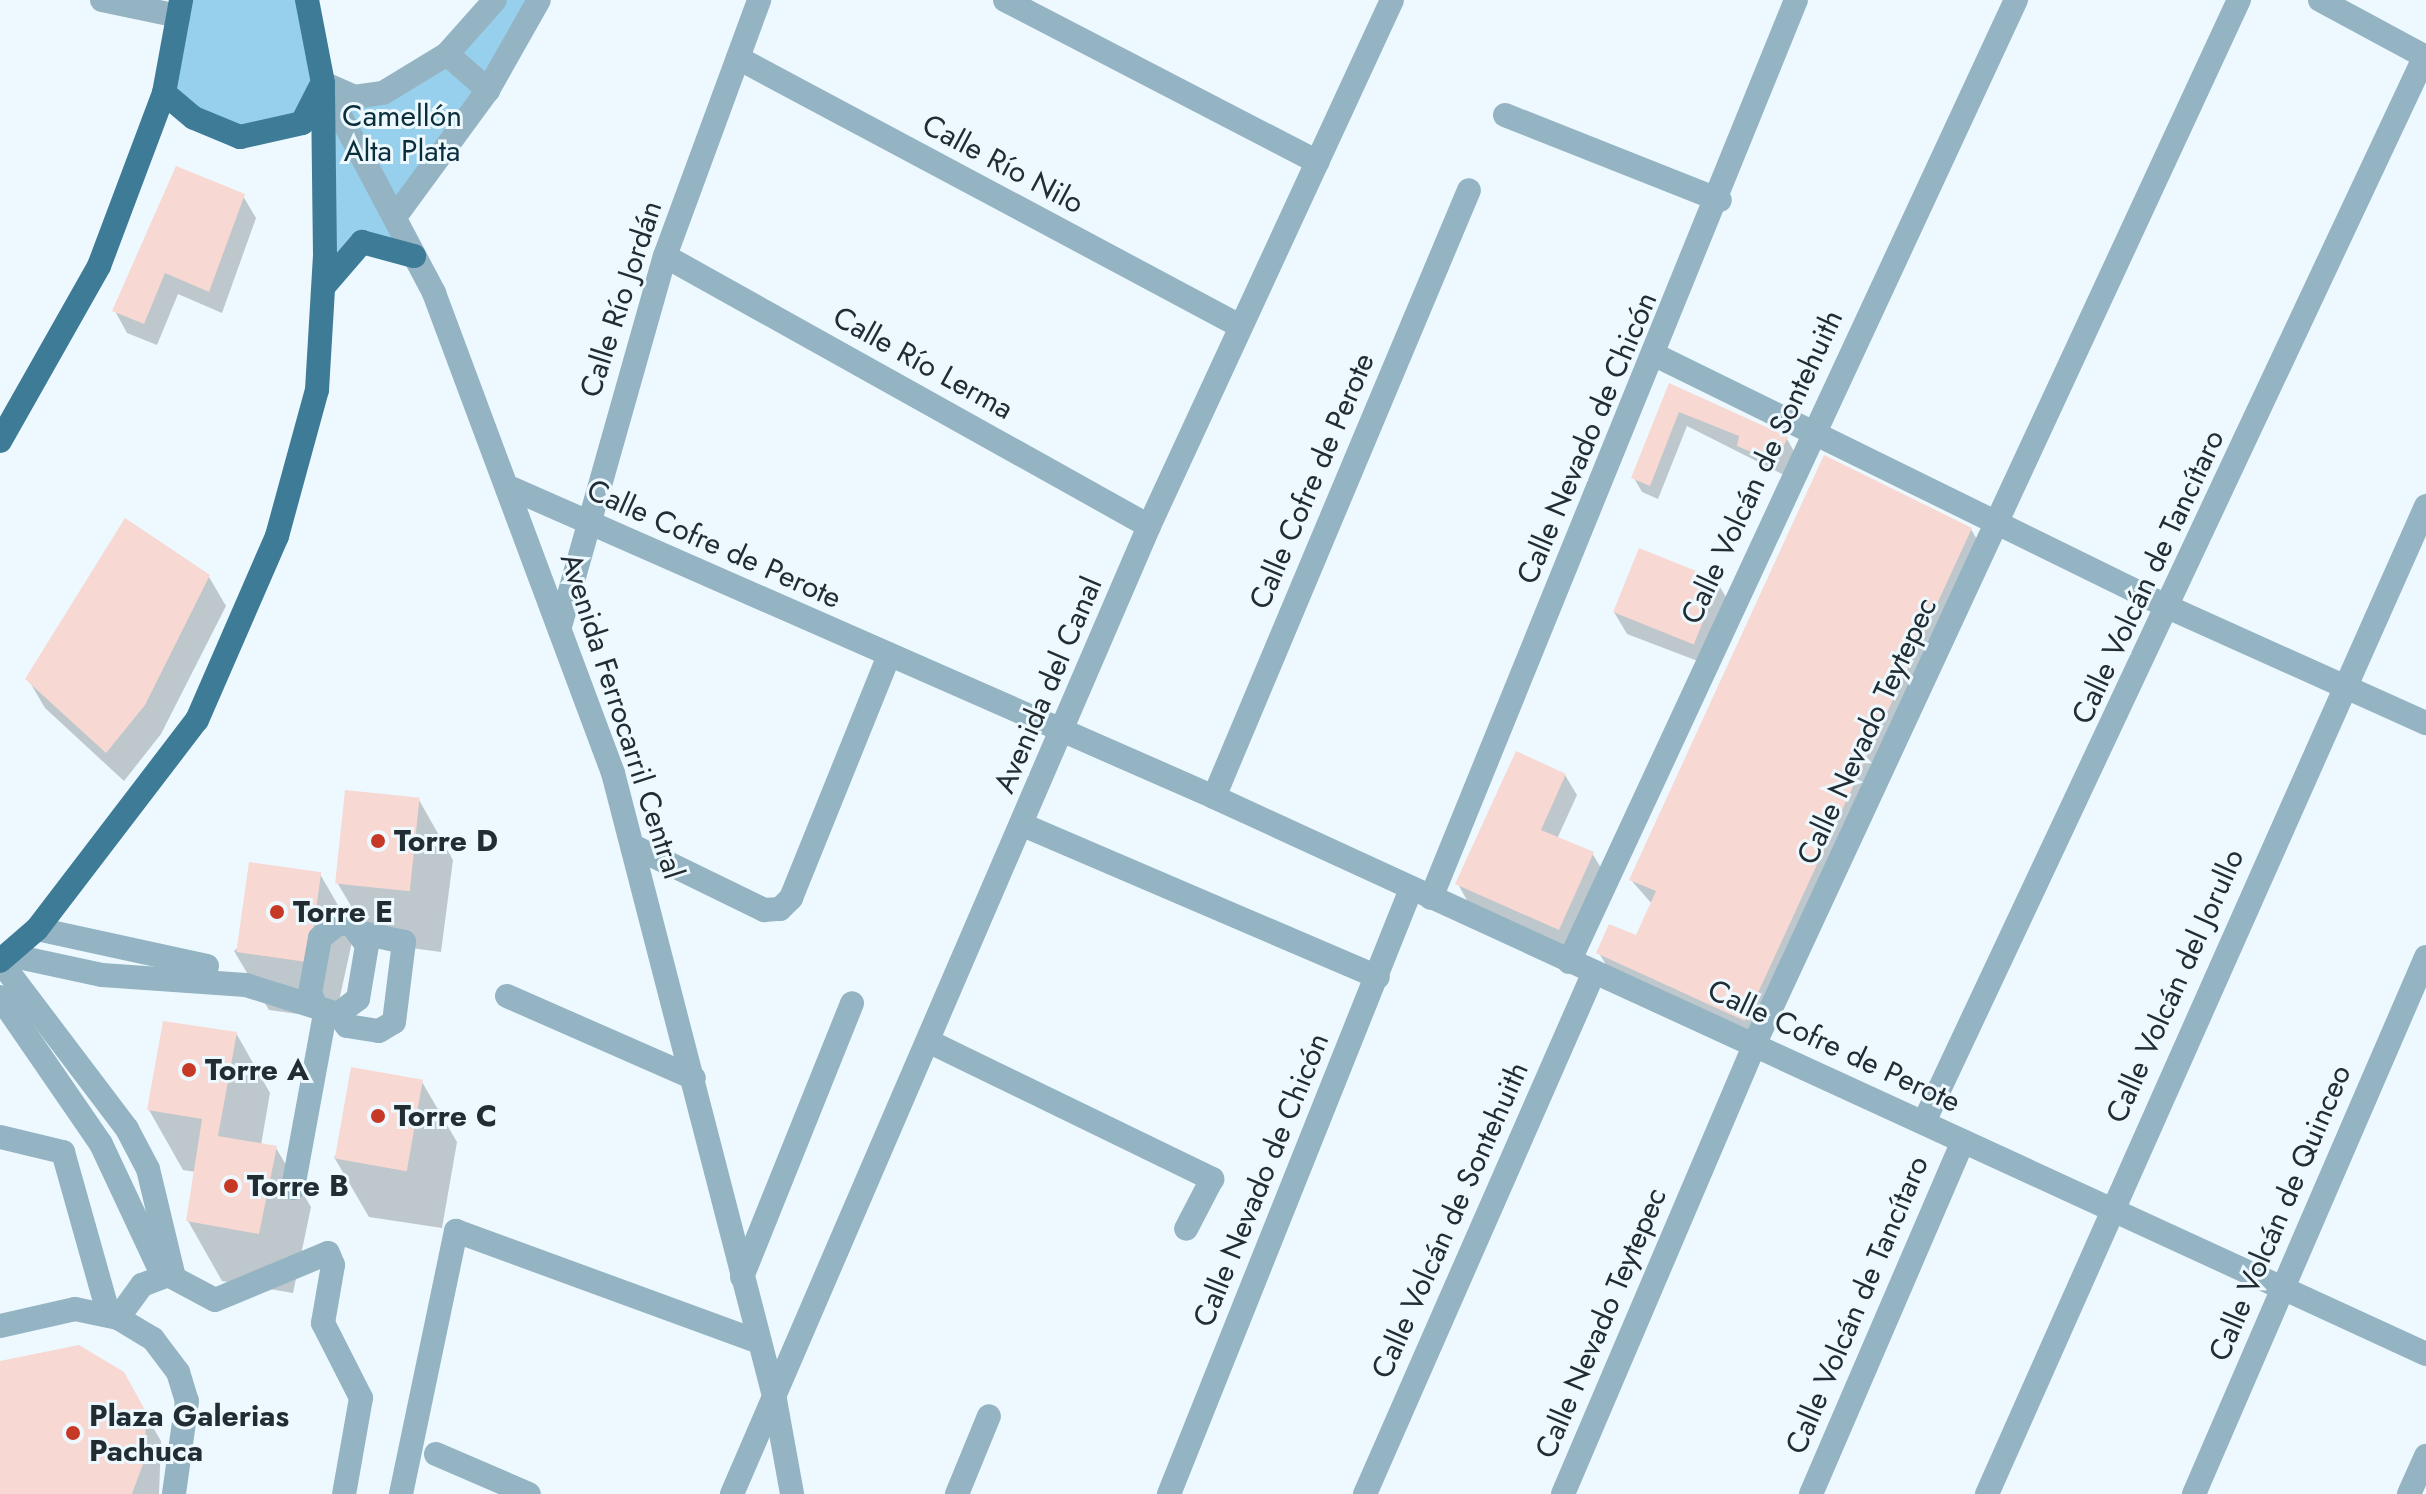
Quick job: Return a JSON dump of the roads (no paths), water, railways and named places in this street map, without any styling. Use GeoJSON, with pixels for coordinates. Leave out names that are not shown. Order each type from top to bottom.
{"type":"FeatureCollection","features":[{"type":"Feature","properties":{"kind":"main road"},"geometry":{"type":"LineString","coordinates":[[2,964],[37,929],[197,720],[277,536],[317,390],[323,287],[323,83],[307,0]]}},
{"type":"Feature","properties":{"kind":"main road"},"geometry":{"type":"LineString","coordinates":[[0,441],[99,266],[164,93],[179,8]]}},
{"type":"Feature","properties":{"kind":"main road"},"geometry":{"type":"LineString","coordinates":[[164,93],[194,118],[240,137],[302,123],[323,83]]}},
{"type":"Feature","properties":{"kind":"main road"},"geometry":{"type":"LineString","coordinates":[[323,287],[362,242],[414,256]]}},
{"type":"Feature","properties":{"kind":"street"},"geometry":{"type":"LineString","coordinates":[[102,0],[179,8]]}},
{"type":"Feature","properties":{"kind":"street"},"geometry":{"type":"LineString","coordinates":[[323,83],[354,97],[383,93],[447,54],[495,0]]}},
{"type":"Feature","properties":{"kind":"street"},"geometry":{"type":"LineString","coordinates":[[395,217],[488,90],[539,0]]}},
{"type":"Feature","properties":{"kind":"street","name":"Calle Río Jordán"},"geometry":{"type":"LineString","coordinates":[[561,623],[586,521],[665,256],[759,0]]}},
{"type":"Feature","properties":{"kind":"street"},"geometry":{"type":"LineString","coordinates":[[1005,0],[1318,162]]}},
{"type":"Feature","properties":{"kind":"street","name":"Avenida del Canal"},"geometry":{"type":"LineString","coordinates":[[732,1494],[930,1042],[1149,526],[1238,325],[1318,162],[1392,0]]}},
{"type":"Feature","properties":{"kind":"street","name":"Calle Nevado de Chicón"},"geometry":{"type":"LineString","coordinates":[[1169,1494],[1378,977],[1421,893],[1655,355],[1720,200],[1796,0]]}},
{"type":"Feature","properties":{"kind":"street","name":"Calle Volcán de Sontehuith"},"geometry":{"type":"LineString","coordinates":[[1569,962],[2016,0]]}},
{"type":"Feature","properties":{"kind":"street","name":"Calle Nevado Teytepec"},"geometry":{"type":"LineString","coordinates":[[1563,1494],[1755,1043],[2001,523],[2239,0]]}},
{"type":"Feature","properties":{"kind":"street"},"geometry":{"type":"LineString","coordinates":[[2320,0],[2426,57]]}},
{"type":"Feature","properties":{"kind":"street"},"geometry":{"type":"LineString","coordinates":[[447,54],[488,90]]}},
{"type":"Feature","properties":{"kind":"street","name":"Calle Volcán de Tancítaro"},"geometry":{"type":"LineString","coordinates":[[1924,1122],[2170,608],[2426,57]]}},
{"type":"Feature","properties":{"kind":"street","name":"Calle Río Nilo"},"geometry":{"type":"LineString","coordinates":[[738,58],[1238,325]]}},
{"type":"Feature","properties":{"kind":"street","name":"Avenida Ferrocarril Central"},"geometry":{"type":"LineString","coordinates":[[323,83],[414,256],[513,489],[561,623],[635,847],[757,1341],[775,1400],[792,1494]]}},
{"type":"Feature","properties":{"kind":"street"},"geometry":{"type":"LineString","coordinates":[[1505,115],[1720,200]]}},
{"type":"Feature","properties":{"kind":"street","name":"Calle Cofre de Perote"},"geometry":{"type":"LineString","coordinates":[[1214,797],[1469,190]]}},
{"type":"Feature","properties":{"kind":"street","name":"Calle Río Lerma"},"geometry":{"type":"LineString","coordinates":[[665,256],[1149,526]]}},
{"type":"Feature","properties":{"kind":"street"},"geometry":{"type":"LineString","coordinates":[[1655,355],[1815,428],[2170,608],[2426,723]]}},
{"type":"Feature","properties":{"kind":"street","name":"Calle Cofre de Perote"},"geometry":{"type":"LineString","coordinates":[[513,489],[888,658],[1214,797],[2426,1354]]}},
{"type":"Feature","properties":{"kind":"street","name":"Calle Volcán del Jorullo"},"geometry":{"type":"LineString","coordinates":[[1987,1494],[2110,1208],[2426,506]]}},
{"type":"Feature","properties":{"kind":"street"},"geometry":{"type":"LineString","coordinates":[[635,847],[764,910],[780,909],[791,898],[888,658]]}},
{"type":"Feature","properties":{"kind":"street"},"geometry":{"type":"LineString","coordinates":[[1023,825],[1378,977]]}},
{"type":"Feature","properties":{"kind":"street"},"geometry":{"type":"LineString","coordinates":[[37,929],[322,1005],[347,1026],[379,1031],[394,1022],[404,942],[363,933],[352,925],[328,928],[322,1005],[293,1188]]}},
{"type":"Feature","properties":{"kind":"street"},"geometry":{"type":"LineString","coordinates":[[2,964],[102,975],[214,979],[322,1005],[358,999],[363,933]]}},
{"type":"Feature","properties":{"kind":"street","name":"Calle Volcán de Quinceo"},"geometry":{"type":"LineString","coordinates":[[2194,1494],[2426,957]]}},
{"type":"Feature","properties":{"kind":"street"},"geometry":{"type":"LineString","coordinates":[[2,964],[127,1129],[148,1169],[165,1277]]}},
{"type":"Feature","properties":{"kind":"street","name":"Calle Volcán de Sontehuith"},"geometry":{"type":"LineString","coordinates":[[1365,1494],[1594,972]]}},
{"type":"Feature","properties":{"kind":"street"},"geometry":{"type":"LineString","coordinates":[[507,996],[694,1078]]}},
{"type":"Feature","properties":{"kind":"street"},"geometry":{"type":"LineString","coordinates":[[0,997],[101,1144],[165,1277]]}},
{"type":"Feature","properties":{"kind":"street"},"geometry":{"type":"LineString","coordinates":[[742,1277],[852,1003]]}},
{"type":"Feature","properties":{"kind":"street"},"geometry":{"type":"LineString","coordinates":[[0,1022],[116,1196],[165,1277],[215,1300],[317,1252],[332,1258],[323,1323],[361,1398],[344,1494]]}},
{"type":"Feature","properties":{"kind":"street"},"geometry":{"type":"LineString","coordinates":[[930,1042],[1212,1179],[1186,1229]]}},
{"type":"Feature","properties":{"kind":"street"},"geometry":{"type":"LineString","coordinates":[[0,1137],[63,1152],[113,1317]]}},
{"type":"Feature","properties":{"kind":"street","name":"Calle Volcán de Tancítaro"},"geometry":{"type":"LineString","coordinates":[[1811,1494],[1963,1141]]}},
{"type":"Feature","properties":{"kind":"street"},"geometry":{"type":"LineString","coordinates":[[401,1494],[456,1231],[757,1341]]}},
{"type":"Feature","properties":{"kind":"street"},"geometry":{"type":"LineString","coordinates":[[113,1317],[142,1285],[165,1277]]}},
{"type":"Feature","properties":{"kind":"street"},"geometry":{"type":"LineString","coordinates":[[0,1326],[75,1309],[113,1317],[153,1339],[178,1372],[187,1401],[174,1494]]}},
{"type":"Feature","properties":{"kind":"street"},"geometry":{"type":"LineString","coordinates":[[957,1494],[989,1416]]}},
{"type":"Feature","properties":{"kind":"street"},"geometry":{"type":"LineString","coordinates":[[436,1454],[529,1494]]}},
{"type":"Feature","properties":{"kind":"street"},"geometry":{"type":"LineString","coordinates":[[2409,1494],[2426,1456]]}},
{"type":"Feature","properties":{"kind":"place","name":"Torre D"},"geometry":{"type":"Point","coordinates":[378,841]}},
{"type":"Feature","properties":{"kind":"place","name":"Torre E"},"geometry":{"type":"Point","coordinates":[277,912]}},
{"type":"Feature","properties":{"kind":"place","name":"Torre A"},"geometry":{"type":"Point","coordinates":[189,1070]}},
{"type":"Feature","properties":{"kind":"place","name":"Torre C"},"geometry":{"type":"Point","coordinates":[378,1116]}},
{"type":"Feature","properties":{"kind":"place","name":"Torre B"},"geometry":{"type":"Point","coordinates":[231,1186]}},
{"type":"Feature","properties":{"kind":"place","name":"Plaza Galerias Pachuca"},"geometry":{"type":"Point","coordinates":[73,1433]}},
{"type":"Feature","properties":{"kind":"park label","name":"Camellón Alta Plata"},"geometry":{"type":"Point","coordinates":[402,133]}}]}
